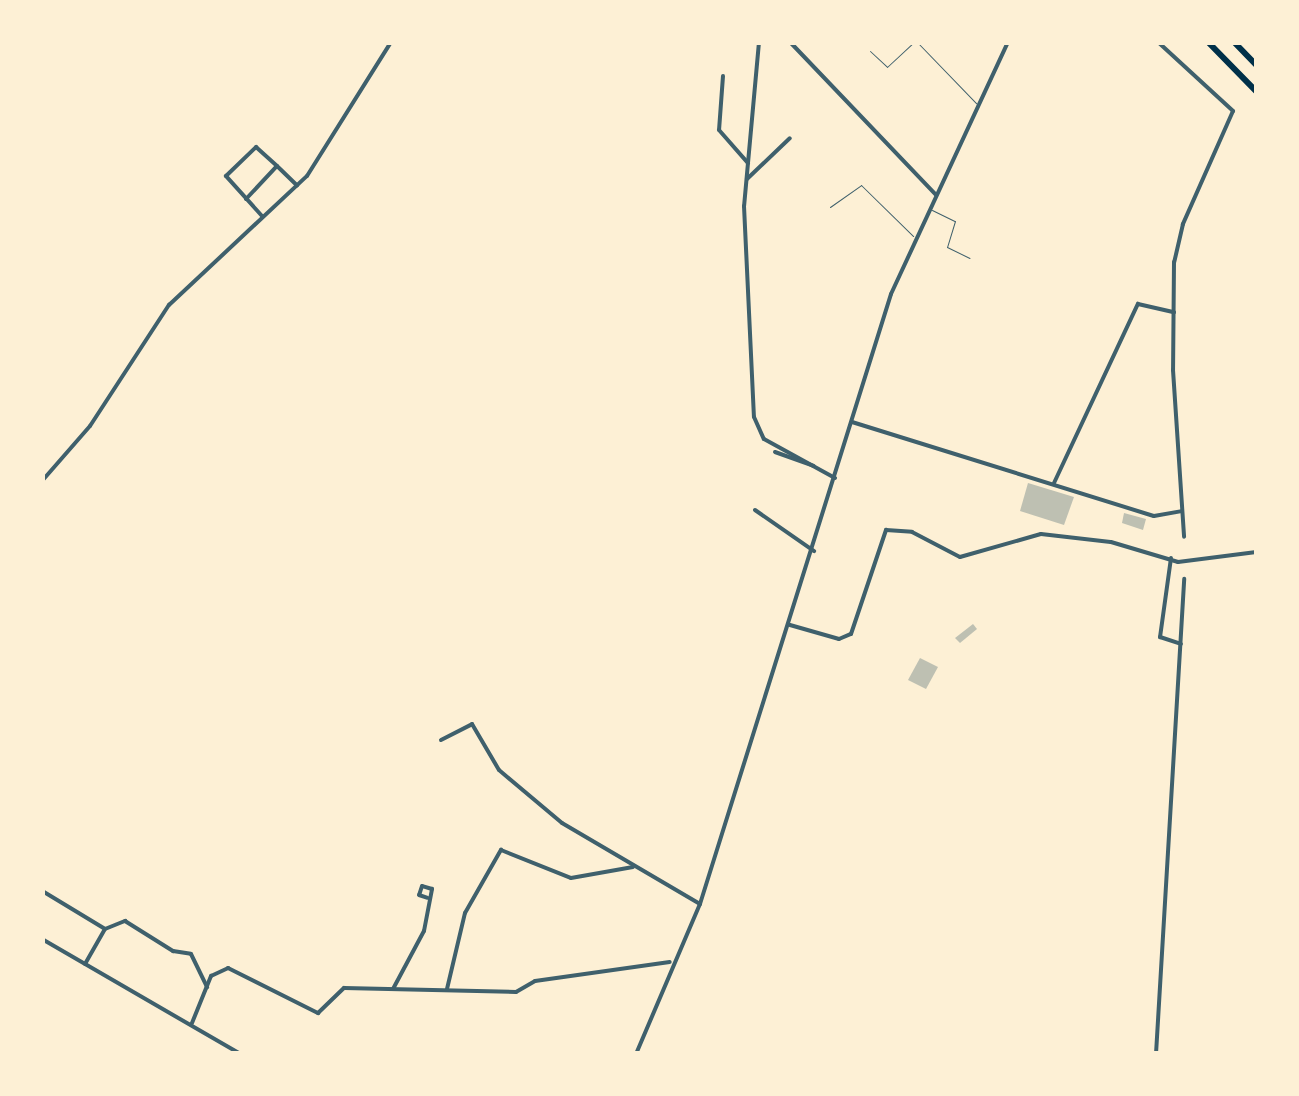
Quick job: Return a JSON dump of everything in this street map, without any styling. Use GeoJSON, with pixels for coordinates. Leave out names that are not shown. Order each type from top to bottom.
{"type":"FeatureCollection","features":[{"type":"Feature","properties":{"kind":"highway"},"geometry":{"type":"LineString","coordinates":[[1208,42],[1256,91]]}},
{"type":"Feature","properties":{"kind":"highway"},"geometry":{"type":"LineString","coordinates":[[1234,42],[1256,65]]}},
{"type":"Feature","properties":{"kind":"street"},"geometry":{"type":"LineString","coordinates":[[42,481],[90,426],[169,305],[264,218],[328,149],[390,42]]}},
{"type":"Feature","properties":{"kind":"street"},"geometry":{"type":"LineString","coordinates":[[759,42],[747,179],[754,417],[764,439],[835,478]]}},
{"type":"Feature","properties":{"kind":"street"},"geometry":{"type":"LineString","coordinates":[[790,42],[936,195]]}},
{"type":"Feature","properties":{"kind":"street"},"geometry":{"type":"LineString","coordinates":[[636,1054],[670,962],[700,904],[852,422],[915,238],[1008,42]]}},
{"type":"Feature","properties":{"kind":"street"},"geometry":{"type":"LineString","coordinates":[[1158,42],[1233,111],[1179,235],[1174,312],[1184,537]]}},
{"type":"Feature","properties":{"kind":"street"},"geometry":{"type":"LineString","coordinates":[[723,76],[719,130],[748,164]]}},
{"type":"Feature","properties":{"kind":"street"},"geometry":{"type":"LineString","coordinates":[[747,179],[790,138]]}},
{"type":"Feature","properties":{"kind":"street"},"geometry":{"type":"LineString","coordinates":[[264,218],[226,176],[240,160],[256,147],[297,185]]}},
{"type":"Feature","properties":{"kind":"street"},"geometry":{"type":"LineString","coordinates":[[246,199],[277,166]]}},
{"type":"Feature","properties":{"kind":"street"},"geometry":{"type":"LineString","coordinates":[[1054,483],[1138,304],[1174,312]]}},
{"type":"Feature","properties":{"kind":"street"},"geometry":{"type":"LineString","coordinates":[[852,422],[1154,516],[1182,511]]}},
{"type":"Feature","properties":{"kind":"street"},"geometry":{"type":"LineString","coordinates":[[775,452],[814,466]]}},
{"type":"Feature","properties":{"kind":"street"},"geometry":{"type":"LineString","coordinates":[[755,510],[814,552]]}},
{"type":"Feature","properties":{"kind":"street"},"geometry":{"type":"LineString","coordinates":[[790,625],[839,639],[851,634],[886,530],[912,532],[960,557],[1041,534],[1111,542],[1201,562],[1256,552]]}},
{"type":"Feature","properties":{"kind":"street"},"geometry":{"type":"LineString","coordinates":[[1171,558],[1160,638],[1182,644]]}},
{"type":"Feature","properties":{"kind":"street"},"geometry":{"type":"LineString","coordinates":[[1156,1054],[1184,579]]}},
{"type":"Feature","properties":{"kind":"street"},"geometry":{"type":"LineString","coordinates":[[440,740],[472,724],[499,770],[562,823],[700,904]]}},
{"type":"Feature","properties":{"kind":"street"},"geometry":{"type":"LineString","coordinates":[[447,991],[465,913],[501,850],[571,878],[633,867]]}},
{"type":"Feature","properties":{"kind":"street"},"geometry":{"type":"LineString","coordinates":[[44,892],[105,929]]}},
{"type":"Feature","properties":{"kind":"street"},"geometry":{"type":"LineString","coordinates":[[392,989],[424,931],[428,898]]}},
{"type":"Feature","properties":{"kind":"street"},"geometry":{"type":"LineString","coordinates":[[85,964],[105,929],[125,921],[172,951],[190,954],[207,987]]}},
{"type":"Feature","properties":{"kind":"street"},"geometry":{"type":"LineString","coordinates":[[42,939],[240,1054]]}},
{"type":"Feature","properties":{"kind":"street"},"geometry":{"type":"LineString","coordinates":[[192,1023],[207,987],[228,968],[318,1013],[344,988],[516,992],[535,981],[670,962]]}},
{"type":"Feature","properties":{"kind":"lane"},"geometry":{"type":"LineString","coordinates":[[870,52],[888,67],[916,42],[979,105]]}},
{"type":"Feature","properties":{"kind":"lane"},"geometry":{"type":"LineString","coordinates":[[830,207],[861,185],[915,238]]}},
{"type":"Feature","properties":{"kind":"lane"},"geometry":{"type":"LineString","coordinates":[[930,208],[955,221],[947,247],[970,258]]}},
{"type":"Feature","properties":{"kind":"building"},"geometry":{"type":"Polygon","coordinates":[[[1028,483],[1074,497],[1064,525],[1020,511],[1028,483]]]}},
{"type":"Feature","properties":{"kind":"building"},"geometry":{"type":"Polygon","coordinates":[[[1124,513],[1146,519],[1143,530],[1122,523],[1124,513]]]}},
{"type":"Feature","properties":{"kind":"building"},"geometry":{"type":"Polygon","coordinates":[[[973,624],[977,629],[960,643],[955,638],[973,624]]]}},
{"type":"Feature","properties":{"kind":"building"},"geometry":{"type":"Polygon","coordinates":[[[920,658],[938,667],[926,689],[908,680],[920,658]]]}}]}
